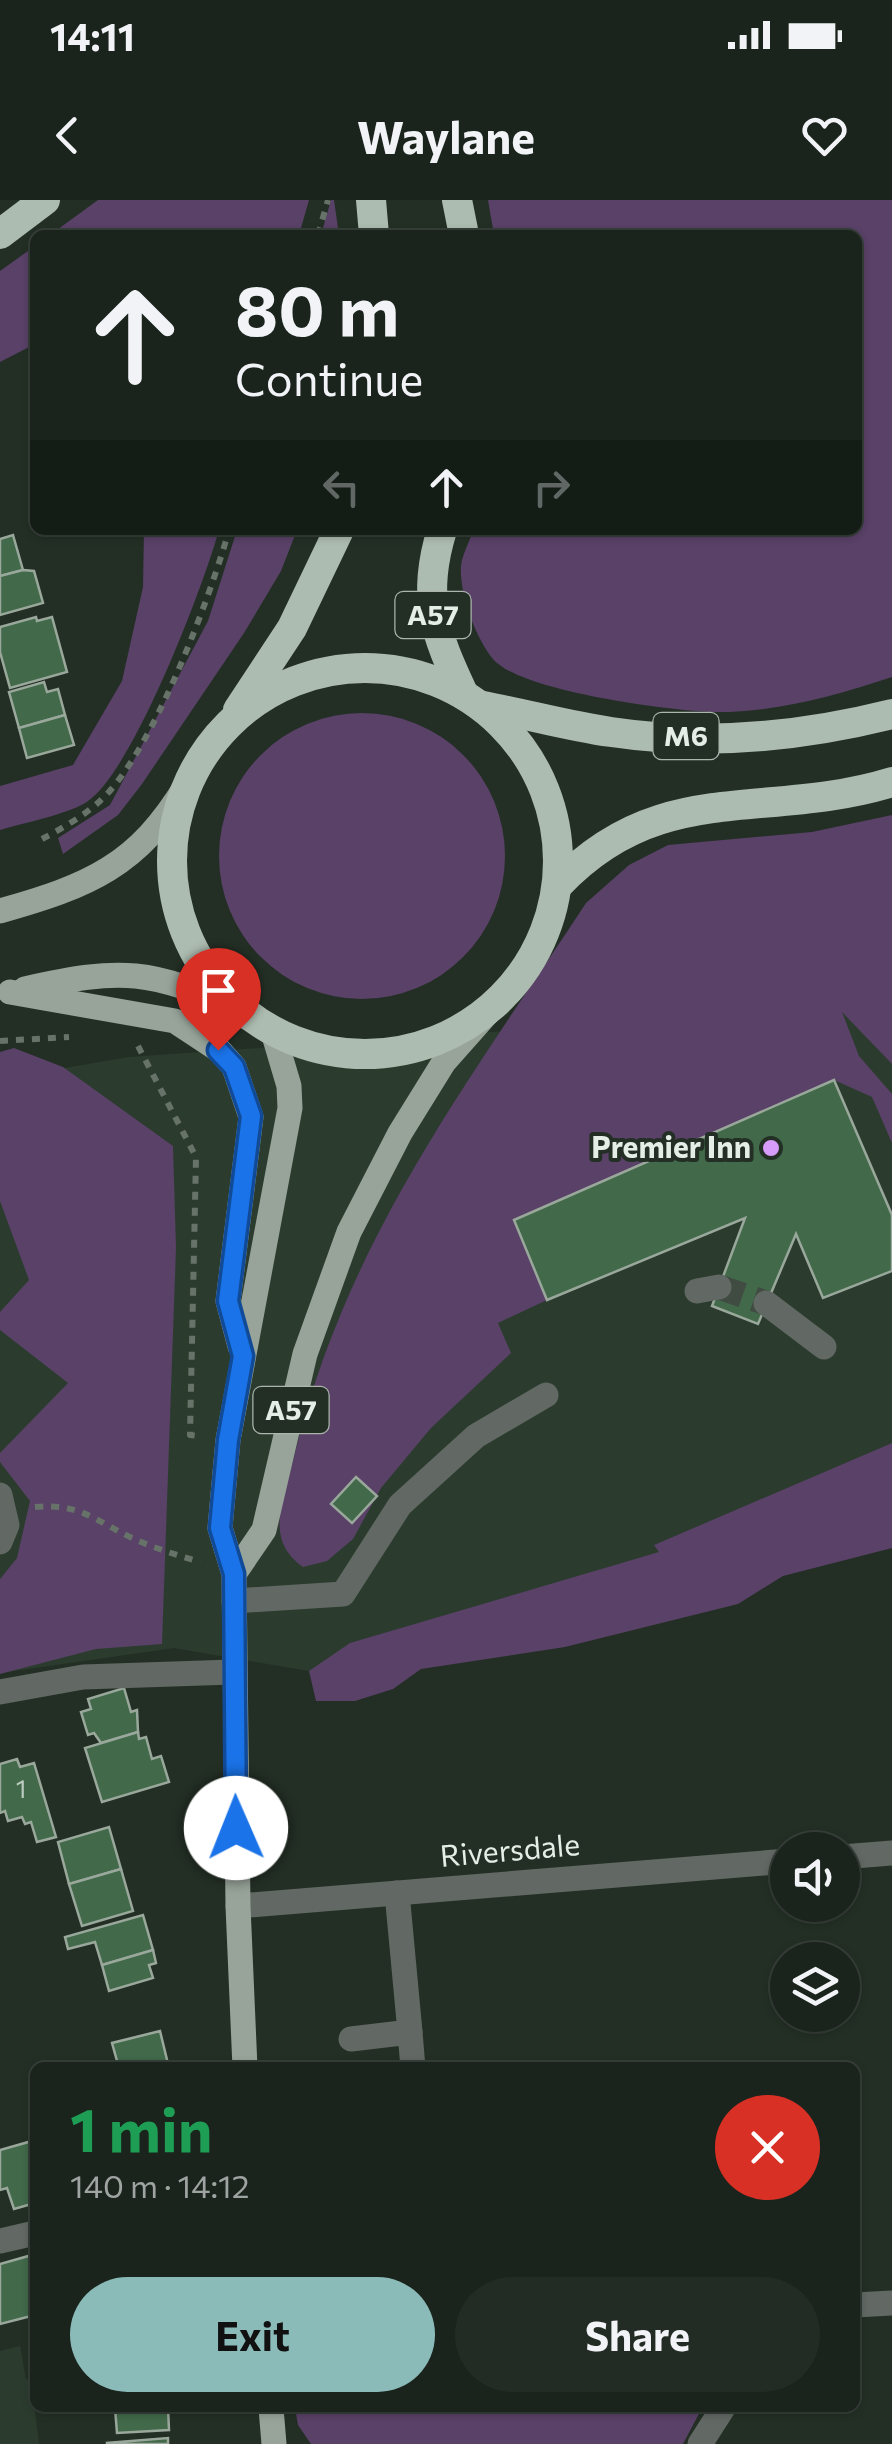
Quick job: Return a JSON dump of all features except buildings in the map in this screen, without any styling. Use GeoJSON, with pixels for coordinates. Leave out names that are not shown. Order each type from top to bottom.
{"type":"FeatureCollection","features":[{"type":"Feature","properties":{"kind":"highway"},"geometry":{"type":"LineString","coordinates":[[0,234],[45,200]]}},
{"type":"Feature","properties":{"kind":"highway"},"geometry":{"type":"LineString","coordinates":[[370,200],[373,230]]}},
{"type":"Feature","properties":{"kind":"highway"},"geometry":{"type":"LineString","coordinates":[[457,200],[463,230]]}},
{"type":"Feature","properties":{"kind":"highway","name":"A57"},"geometry":{"type":"LineString","coordinates":[[232,721],[253,703],[301,678],[358,668],[410,673],[472,700],[504,726],[542,782],[558,848],[558,884],[541,942],[525,970],[490,1009],[435,1042],[384,1054],[331,1052],[273,1032],[242,1011],[195,953],[176,903],[172,874],[174,828],[188,784],[206,751],[232,721],[292,628],[337,535]]}},
{"type":"Feature","properties":{"kind":"highway","name":"A57"},"geometry":{"type":"LineString","coordinates":[[441,535],[429,582],[431,606],[444,650],[472,700]]}},
{"type":"Feature","properties":{"kind":"highway","name":"M6"},"geometry":{"type":"LineString","coordinates":[[472,700],[612,732],[706,737],[772,738],[892,714]]}},
{"type":"Feature","properties":{"kind":"highway"},"geometry":{"type":"LineString","coordinates":[[558,884],[602,844],[652,819],[708,808],[831,797],[892,782]]}},
{"type":"Feature","properties":{"kind":"main road"},"geometry":{"type":"LineString","coordinates":[[0,911],[67,891],[115,866],[162,826],[188,784]]}},
{"type":"Feature","properties":{"kind":"main road"},"geometry":{"type":"LineString","coordinates":[[5,993],[92,974],[137,974],[178,982],[242,1011]]}},
{"type":"Feature","properties":{"kind":"main road"},"geometry":{"type":"LineString","coordinates":[[5,993],[175,1021],[218,1050],[234,1067],[251,1116],[228,1301],[243,1356]]}},
{"type":"Feature","properties":{"kind":"main road","name":"A57"},"geometry":{"type":"LineString","coordinates":[[234,1574],[264,1530],[306,1354],[349,1232],[392,1148],[444,1062],[490,1009]]}},
{"type":"Feature","properties":{"kind":"main road","name":"A57"},"geometry":{"type":"LineString","coordinates":[[245,2062],[238,1906],[234,1574],[220,1528],[228,1440],[290,1108],[289,1086],[273,1032]]}},
{"type":"Feature","properties":{"kind":"main road"},"geometry":{"type":"LineString","coordinates":[[271,2412],[274,2444]]}},
{"type":"Feature","properties":{"kind":"street"},"geometry":{"type":"LineString","coordinates":[[766,1304],[824,1347]]}},
{"type":"Feature","properties":{"kind":"street"},"geometry":{"type":"LineString","coordinates":[[234,1601],[308,1600],[343,1594],[400,1506],[476,1436],[546,1395]]}},
{"type":"Feature","properties":{"kind":"street"},"geometry":{"type":"LineString","coordinates":[[0,1542],[7,1525],[2,1503]]}},
{"type":"Feature","properties":{"kind":"street"},"geometry":{"type":"LineString","coordinates":[[0,1692],[83,1676],[233,1672]]}},
{"type":"Feature","properties":{"kind":"street"},"geometry":{"type":"LineString","coordinates":[[860,1856],[892,1853]]}},
{"type":"Feature","properties":{"kind":"street","name":"Riversdale"},"geometry":{"type":"LineString","coordinates":[[238,1906],[770,1863]]}},
{"type":"Feature","properties":{"kind":"street"},"geometry":{"type":"LineString","coordinates":[[396,1893],[412,2062]]}},
{"type":"Feature","properties":{"kind":"street"},"geometry":{"type":"LineString","coordinates":[[351,2039],[410,2032]]}},
{"type":"Feature","properties":{"kind":"street"},"geometry":{"type":"LineString","coordinates":[[0,2241],[30,2234]]}},
{"type":"Feature","properties":{"kind":"street"},"geometry":{"type":"LineString","coordinates":[[860,2305],[892,2303]]}},
{"type":"Feature","properties":{"kind":"street"},"geometry":{"type":"LineString","coordinates":[[700,2444],[720,2412]]}},
{"type":"Feature","properties":{"kind":"path"},"geometry":{"type":"LineString","coordinates":[[319,230],[328,200]]}},
{"type":"Feature","properties":{"kind":"path"},"geometry":{"type":"LineString","coordinates":[[42,839],[102,800],[133,756],[185,654],[214,582],[228,535]]}},
{"type":"Feature","properties":{"kind":"path"},"geometry":{"type":"LineString","coordinates":[[0,1041],[78,1038]]}},
{"type":"Feature","properties":{"kind":"path"},"geometry":{"type":"LineString","coordinates":[[136,1041],[196,1157],[190,1435]]}},
{"type":"Feature","properties":{"kind":"path"},"geometry":{"type":"LineString","coordinates":[[2,1503],[57,1505],[95,1515],[144,1544],[234,1574]]}},
{"type":"Feature","properties":{"kind":"shaded area"},"geometry":{"type":"Polygon","coordinates":[[[98,200],[309,200],[300,230],[57,230],[98,200]]]}},
{"type":"Feature","properties":{"kind":"shaded area"},"geometry":{"type":"Polygon","coordinates":[[[331,200],[334,200],[338,230],[322,230],[331,200]]]}},
{"type":"Feature","properties":{"kind":"shaded area"},"geometry":{"type":"Polygon","coordinates":[[[488,200],[892,200],[892,677],[804,702],[713,712],[664,708],[563,690],[532,681],[493,659],[475,628],[463,589],[462,562],[471,535],[862,535],[862,230],[493,230],[488,200]]]}},
{"type":"Feature","properties":{"kind":"shaded area"},"geometry":{"type":"Polygon","coordinates":[[[30,250],[30,347],[0,362],[0,271],[30,250]]]}},
{"type":"Feature","properties":{"kind":"shaded area"},"geometry":{"type":"Polygon","coordinates":[[[144,535],[217,535],[165,675],[126,753],[106,783],[80,806],[0,830],[0,786],[73,765],[122,681],[143,587],[144,535]]]}},
{"type":"Feature","properties":{"kind":"shaded area"},"geometry":{"type":"Polygon","coordinates":[[[235,535],[295,535],[281,571],[244,633],[142,784],[118,815],[63,854],[58,838],[110,805],[208,621],[235,535]]]}},
{"type":"Feature","properties":{"kind":"shaded area"},"geometry":{"type":"Polygon","coordinates":[[[362,713],[417,724],[463,755],[494,801],[505,856],[494,911],[463,957],[417,988],[362,999],[307,988],[261,957],[230,911],[219,856],[230,801],[261,755],[307,724],[362,713]]]}},
{"type":"Feature","properties":{"kind":"shaded area"},"geometry":{"type":"Polygon","coordinates":[[[892,815],[892,1064],[842,1012],[859,1056],[892,1094],[892,1143],[872,1097],[834,1080],[515,1220],[547,1300],[498,1323],[511,1353],[431,1428],[381,1488],[353,1539],[327,1561],[303,1567],[283,1544],[282,1502],[316,1379],[344,1305],[414,1167],[586,903],[629,865],[668,845],[812,832],[892,815]]]}},
{"type":"Feature","properties":{"kind":"shaded area"},"geometry":{"type":"Polygon","coordinates":[[[841,1008],[892,1064],[892,1548],[309,1671],[174,1648],[0,1673],[0,1079],[129,1057],[841,1008]]]}},
{"type":"Feature","properties":{"kind":"shaded area"},"geometry":{"type":"Polygon","coordinates":[[[14,1048],[63,1067],[173,1146],[176,1248],[162,1644],[96,1649],[0,1674],[0,1579],[17,1558],[30,1501],[0,1462],[0,1453],[68,1383],[0,1330],[0,1312],[29,1280],[0,1201],[0,1052],[14,1048]]]}},
{"type":"Feature","properties":{"kind":"shaded area"},"geometry":{"type":"Polygon","coordinates":[[[892,1443],[892,1548],[783,1576],[738,1604],[565,1647],[421,1669],[393,1689],[355,1701],[316,1701],[309,1671],[350,1643],[659,1552],[654,1545],[892,1443]]]}},
{"type":"Feature","properties":{"kind":"shaded area"},"geometry":{"type":"Polygon","coordinates":[[[20,2346],[26,2379],[30,2379],[30,2412],[35,2412],[39,2444],[0,2444],[0,2351],[20,2346]]]}},
{"type":"Feature","properties":{"kind":"shaded area"},"geometry":{"type":"Polygon","coordinates":[[[296,2412],[700,2412],[683,2444],[311,2444],[298,2425],[296,2412]]]}},
{"type":"Feature","properties":{"kind":"tunnel"},"geometry":{"type":"LineString","coordinates":[[719,1287],[766,1303]]}},
{"type":"Feature","properties":{"kind":"place","name":"Premier Inn"},"geometry":{"type":"Point","coordinates":[771,1148]}},
{"type":"Feature","properties":{"kind":"route"},"geometry":{"type":"LineString","coordinates":[[218,1050],[234,1067],[251,1116],[251,1146],[228,1301],[243,1356],[228,1440],[220,1528],[234,1574],[236,1828]]}}]}
